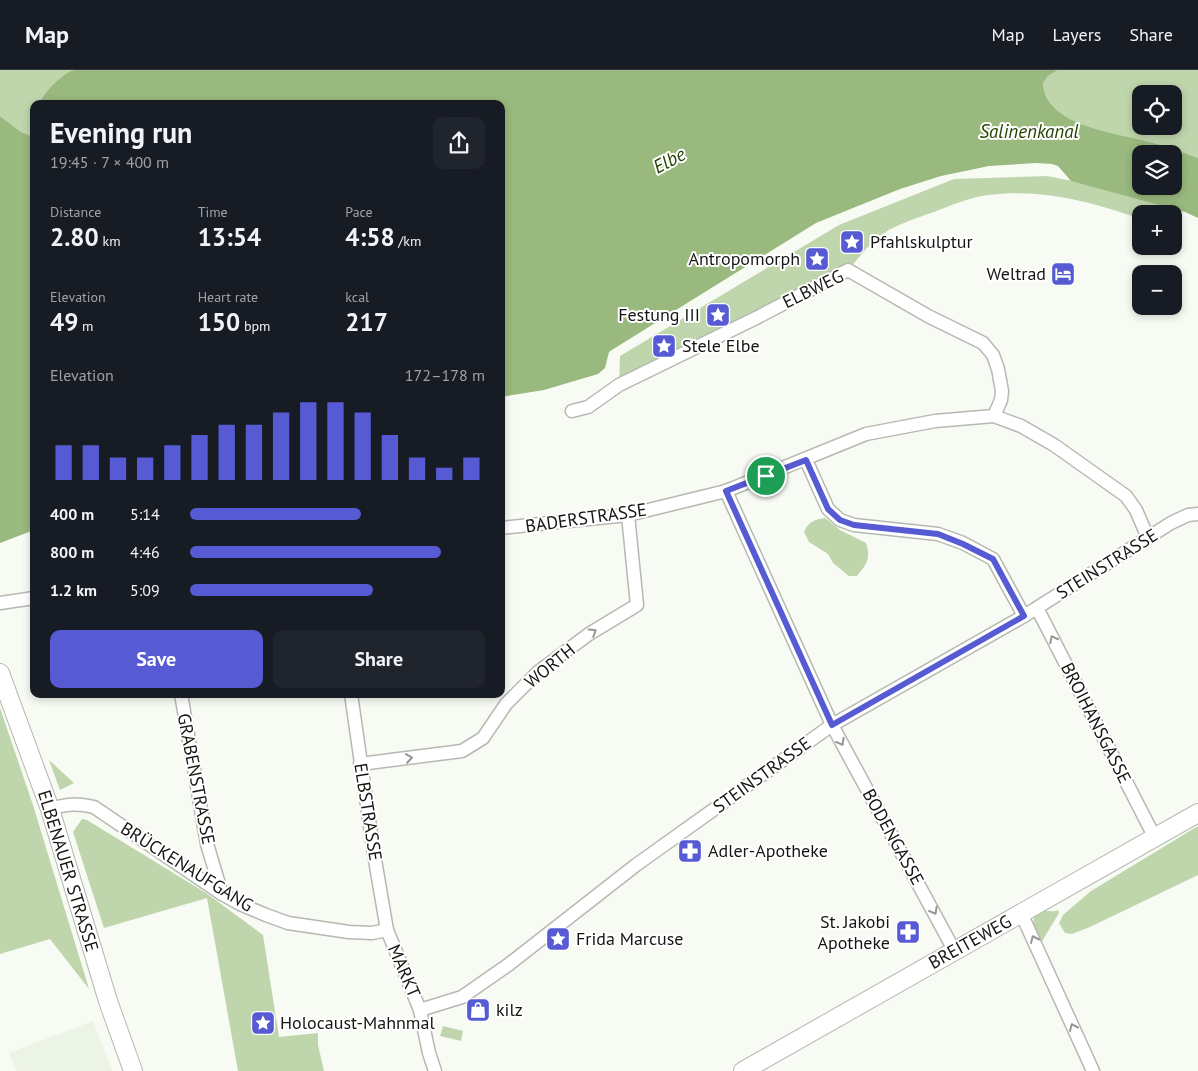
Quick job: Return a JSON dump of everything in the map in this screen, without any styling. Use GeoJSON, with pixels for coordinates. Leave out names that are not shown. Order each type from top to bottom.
{"type":"FeatureCollection","features":[{"type":"Feature","properties":{"kind":"street","name":"ELBWEG"},"geometry":{"type":"LineString","coordinates":[[572,411],[588,407],[619,385],[756,318],[848,270],[928,316],[983,344],[993,355],[1002,391],[1001,400],[994,416]]}},
{"type":"Feature","properties":{"kind":"street","name":"BADERSTRASSE"},"geometry":{"type":"LineString","coordinates":[[505,528],[628,515],[726,491],[866,434],[935,421],[994,416],[1021,426],[1054,445],[1126,496],[1136,510],[1148,538]]}},
{"type":"Feature","properties":{"kind":"street"},"geometry":{"type":"LineString","coordinates":[[806,460],[828,509],[840,520],[854,525],[938,534],[993,559],[1024,616]]}},
{"type":"Feature","properties":{"kind":"street","name":"BODENGASSE"},"geometry":{"type":"LineString","coordinates":[[726,491],[832,725],[954,950]]}},
{"type":"Feature","properties":{"kind":"street","name":"STEINSTRASSE"},"geometry":{"type":"LineString","coordinates":[[420,1010],[462,997],[508,965],[636,865],[832,725],[1024,616],[1171,523],[1197,514]]}},
{"type":"Feature","properties":{"kind":"street","name":"WORTH"},"geometry":{"type":"LineString","coordinates":[[360,764],[462,751],[483,738],[506,704],[538,672],[589,634],[637,606],[628,515]]}},
{"type":"Feature","properties":{"kind":"street"},"geometry":{"type":"LineString","coordinates":[[0,603],[30,599]]}},
{"type":"Feature","properties":{"kind":"street","name":"BROIHANSGASSE"},"geometry":{"type":"LineString","coordinates":[[1037,608],[1155,838]]}},
{"type":"Feature","properties":{"kind":"street","name":"ELBENAUER STRASSE"},"geometry":{"type":"LineString","coordinates":[[0,673],[50,809],[108,1002],[133,1071]]}},
{"type":"Feature","properties":{"kind":"street","name":"GRABENSTRASSE"},"geometry":{"type":"LineString","coordinates":[[182,698],[207,844],[222,894]]}},
{"type":"Feature","properties":{"kind":"street","name":"ELBSTRASSE"},"geometry":{"type":"LineString","coordinates":[[352,698],[360,764],[387,930]]}},
{"type":"Feature","properties":{"kind":"street","name":"BRÜCKENAUFGANG"},"geometry":{"type":"LineString","coordinates":[[50,809],[67,803],[80,803],[94,807],[222,894],[240,904],[288,923],[349,932],[372,933],[387,930]]}},
{"type":"Feature","properties":{"kind":"street","name":"BREITEWEG"},"geometry":{"type":"LineString","coordinates":[[743,1071],[1198,813]]}},
{"type":"Feature","properties":{"kind":"street"},"geometry":{"type":"LineString","coordinates":[[1021,913],[1093,1071]]}},
{"type":"Feature","properties":{"kind":"street","name":"MARKT"},"geometry":{"type":"LineString","coordinates":[[387,930],[420,1010],[429,1053],[435,1071]]}},
{"type":"Feature","properties":{"kind":"shaded area"},"geometry":{"type":"Polygon","coordinates":[[[0,70],[74,70],[64,75],[54,84],[41,100],[30,100],[30,136],[0,116],[0,70]]]}},
{"type":"Feature","properties":{"kind":"shaded area"},"geometry":{"type":"Polygon","coordinates":[[[1058,70],[1198,70],[1198,158],[1182,152],[1182,145],[1160,145],[1102,131],[1069,119],[1056,110],[1047,98],[1043,83],[1048,76],[1058,70]]]}},
{"type":"Feature","properties":{"kind":"shaded area"},"geometry":{"type":"Polygon","coordinates":[[[1047,176],[1132,193],[1132,195],[1143,195],[1178,202],[1177,205],[1132,205],[1132,216],[1086,202],[1028,193],[982,196],[961,202],[889,230],[872,243],[848,270],[619,385],[620,356],[839,225],[954,179],[1047,176]]]}},
{"type":"Feature","properties":{"kind":"shaded area"},"geometry":{"type":"Polygon","coordinates":[[[825,518],[840,530],[866,543],[867,561],[857,576],[849,576],[833,563],[828,554],[809,542],[804,532],[808,526],[818,519],[825,518]]]}},
{"type":"Feature","properties":{"kind":"shaded area"},"geometry":{"type":"Polygon","coordinates":[[[0,708],[33,805],[89,989],[50,939],[0,954],[0,708]]]}},
{"type":"Feature","properties":{"kind":"shaded area"},"geometry":{"type":"Polygon","coordinates":[[[49,760],[74,783],[60,790],[49,760]]]}},
{"type":"Feature","properties":{"kind":"shaded area"},"geometry":{"type":"Polygon","coordinates":[[[82,819],[87,820],[206,893],[263,935],[279,1037],[318,1033],[318,1045],[324,1071],[238,1071],[207,898],[104,928],[73,832],[82,819]]]}},
{"type":"Feature","properties":{"kind":"shaded area"},"geometry":{"type":"Polygon","coordinates":[[[1198,826],[1198,875],[1090,927],[1072,934],[1065,933],[1059,923],[1063,915],[1091,891],[1198,826]]]}},
{"type":"Feature","properties":{"kind":"shaded area"},"geometry":{"type":"Polygon","coordinates":[[[1058,910],[1059,913],[1041,943],[1034,925],[1037,913],[1058,910]]]}},
{"type":"Feature","properties":{"kind":"shaded area"},"geometry":{"type":"Polygon","coordinates":[[[93,1021],[112,1071],[17,1071],[9,1053],[93,1021]]]}},
{"type":"Feature","properties":{"kind":"shaded area"},"geometry":{"type":"Polygon","coordinates":[[[443,1026],[463,1031],[461,1041],[440,1036],[443,1026]]]}},
{"type":"Feature","properties":{"kind":"water"},"geometry":{"type":"Polygon","coordinates":[[[74,70],[1058,70],[1048,76],[1043,83],[1047,98],[1056,110],[1069,119],[1085,126],[1160,145],[1132,145],[1132,195],[1182,195],[1182,152],[1198,158],[1198,218],[1182,211],[1182,205],[1159,205],[1071,181],[1058,166],[1052,164],[1036,163],[989,166],[941,176],[900,189],[816,223],[609,352],[605,368],[598,374],[544,390],[505,396],[505,100],[41,100],[59,79],[74,70]]]}},
{"type":"Feature","properties":{"kind":"water"},"geometry":{"type":"Polygon","coordinates":[[[0,116],[21,132],[30,136],[30,532],[0,543],[0,116]]]}},
{"type":"Feature","properties":{"kind":"place","name":"Pfahlskulptur"},"geometry":{"type":"Point","coordinates":[852,242]}},
{"type":"Feature","properties":{"kind":"place","name":"Antropomorph"},"geometry":{"type":"Point","coordinates":[817,259]}},
{"type":"Feature","properties":{"kind":"place","name":"Weltrad"},"geometry":{"type":"Point","coordinates":[1063,274]}},
{"type":"Feature","properties":{"kind":"place","name":"Festung III"},"geometry":{"type":"Point","coordinates":[718,315]}},
{"type":"Feature","properties":{"kind":"place","name":"Stele Elbe"},"geometry":{"type":"Point","coordinates":[664,346]}},
{"type":"Feature","properties":{"kind":"place","name":"Adler-Apotheke"},"geometry":{"type":"Point","coordinates":[690,851]}},
{"type":"Feature","properties":{"kind":"place","name":"St. Jakobi Apotheke"},"geometry":{"type":"Point","coordinates":[908,932]}},
{"type":"Feature","properties":{"kind":"place","name":"Frida Marcuse"},"geometry":{"type":"Point","coordinates":[558,939]}},
{"type":"Feature","properties":{"kind":"place","name":"kilz"},"geometry":{"type":"Point","coordinates":[478,1010]}},
{"type":"Feature","properties":{"kind":"place","name":"Holocaust-Mahnmal"},"geometry":{"type":"Point","coordinates":[263,1023]}},
{"type":"Feature","properties":{"kind":"route"},"geometry":{"type":"LineString","coordinates":[[806,460],[828,509],[840,520],[854,525],[938,534],[993,559],[1024,616],[832,725],[726,491],[766,476],[806,460]]}},
{"type":"Feature","properties":{"kind":"water label","name":"Salinenkanal"},"geometry":{"type":"Point","coordinates":[1029,131]}},
{"type":"Feature","properties":{"kind":"water label","name":"Elbe"},"geometry":{"type":"Point","coordinates":[669,160]}}]}
